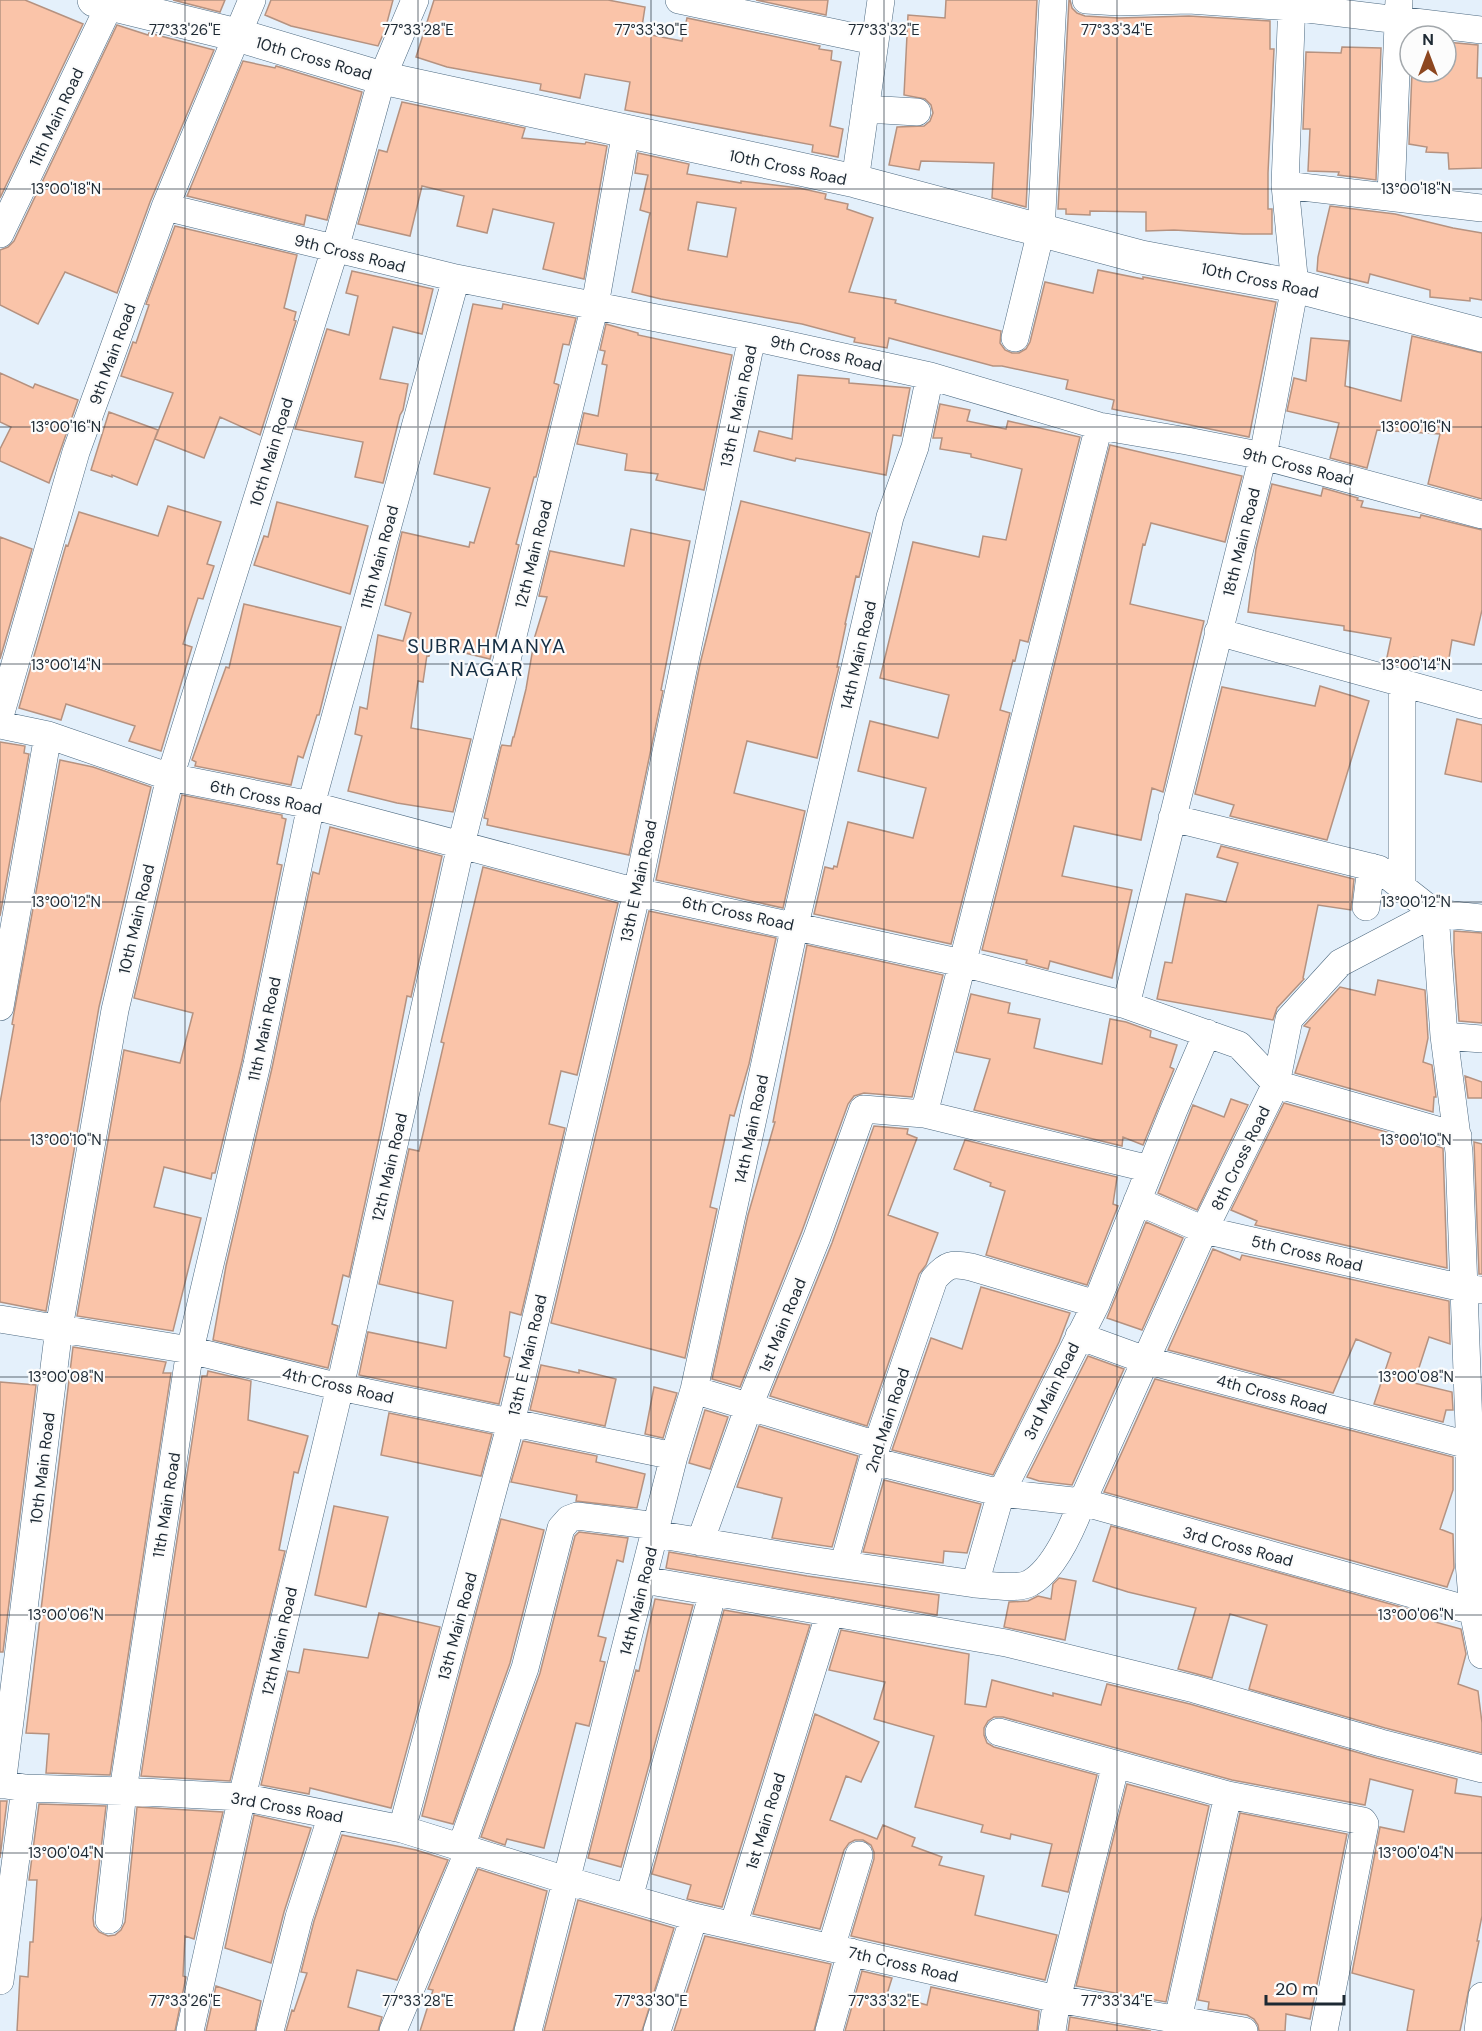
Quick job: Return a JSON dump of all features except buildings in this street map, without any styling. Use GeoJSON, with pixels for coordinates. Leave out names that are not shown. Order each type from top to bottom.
{"type":"FeatureCollection","features":[{"type":"Feature","properties":{"kind":"street"},"geometry":{"type":"LineString","coordinates":[[237,36],[252,0]]}},
{"type":"Feature","properties":{"kind":"street"},"geometry":{"type":"LineString","coordinates":[[382,78],[415,0]]}},
{"type":"Feature","properties":{"kind":"street"},"geometry":{"type":"LineString","coordinates":[[679,0],[874,42]]}},
{"type":"Feature","properties":{"kind":"street"},"geometry":{"type":"LineString","coordinates":[[855,181],[881,0]]}},
{"type":"Feature","properties":{"kind":"street"},"geometry":{"type":"LineString","coordinates":[[1015,338],[1041,231],[1053,0]]}},
{"type":"Feature","properties":{"kind":"street"},"geometry":{"type":"LineString","coordinates":[[1086,0],[1189,0],[1398,10],[1482,30]]}},
{"type":"Feature","properties":{"kind":"street","name":"10th Cross Road"},"geometry":{"type":"LineString","coordinates":[[105,1],[382,78],[855,181],[1141,257],[1295,286],[1482,335]]}},
{"type":"Feature","properties":{"kind":"street","name":"11th Main Road"},"geometry":{"type":"LineString","coordinates":[[0,234],[105,1]]}},
{"type":"Feature","properties":{"kind":"street","name":"18th Main Road"},"geometry":{"type":"LineString","coordinates":[[1126,1005],[1263,456],[1295,286],[1285,185],[1292,4]]}},
{"type":"Feature","properties":{"kind":"street"},"geometry":{"type":"LineString","coordinates":[[1391,196],[1398,10]]}},
{"type":"Feature","properties":{"kind":"street","name":"9th Main Road"},"geometry":{"type":"LineString","coordinates":[[0,716],[76,452],[165,207],[237,36]]}},
{"type":"Feature","properties":{"kind":"street","name":"10th Main Road"},"geometry":{"type":"LineString","coordinates":[[0,1981],[9,1786],[59,1328],[115,1010],[170,777],[335,249],[382,78]]}},
{"type":"Feature","properties":{"kind":"street"},"geometry":{"type":"LineString","coordinates":[[865,109],[917,112]]}},
{"type":"Feature","properties":{"kind":"street","name":"12th Main Road"},"geometry":{"type":"LineString","coordinates":[[190,2031],[242,1797],[340,1387],[461,845],[595,305],[626,131]]}},
{"type":"Feature","properties":{"kind":"street"},"geometry":{"type":"LineString","coordinates":[[1285,185],[1482,208]]}},
{"type":"Feature","properties":{"kind":"street","name":"9th Cross Road"},"geometry":{"type":"LineString","coordinates":[[165,207],[456,278],[752,337],[930,376],[1099,426],[1263,456],[1482,515]]}},
{"type":"Feature","properties":{"kind":"street","name":"11th Main Road"},"geometry":{"type":"LineString","coordinates":[[109,1920],[123,1791],[190,1350],[257,1064],[311,805],[456,278]]}},
{"type":"Feature","properties":{"kind":"street","name":"13th E Main Road"},"geometry":{"type":"LineString","coordinates":[[511,1423],[636,892],[752,337]]}},
{"type":"Feature","properties":{"kind":"street","name":"14th Main Road"},"geometry":{"type":"LineString","coordinates":[[566,1880],[674,1456],[694,1390],[795,925],[890,517],[915,447],[930,376]]}},
{"type":"Feature","properties":{"kind":"street"},"geometry":{"type":"LineString","coordinates":[[1099,426],[924,1114],[1150,1169]]}},
{"type":"Feature","properties":{"kind":"street"},"geometry":{"type":"LineString","coordinates":[[1218,632],[1482,705]]}},
{"type":"Feature","properties":{"kind":"street"},"geometry":{"type":"LineString","coordinates":[[1402,683],[1402,887]]}},
{"type":"Feature","properties":{"kind":"street","name":"6th Cross Road"},"geometry":{"type":"LineString","coordinates":[[0,725],[48,735],[170,777],[311,805],[636,892],[962,963],[1126,1005],[1239,1045],[1276,1084]]}},
{"type":"Feature","properties":{"kind":"street"},"geometry":{"type":"LineString","coordinates":[[0,1007],[48,735]]}},
{"type":"Feature","properties":{"kind":"street"},"geometry":{"type":"LineString","coordinates":[[1172,818],[1378,869],[1435,913],[1482,918]]}},
{"type":"Feature","properties":{"kind":"street"},"geometry":{"type":"LineString","coordinates":[[1366,907],[1371,867]]}},
{"type":"Feature","properties":{"kind":"street"},"geometry":{"type":"LineString","coordinates":[[1435,913],[1444,1036],[1467,1148],[1473,1289],[1476,1563],[1473,1611],[1482,1655]]}},
{"type":"Feature","properties":{"kind":"street","name":"8th Cross Road"},"geometry":{"type":"LineString","coordinates":[[975,1584],[999,1587],[1029,1584],[1042,1574],[1070,1534],[1082,1502],[1204,1230],[1276,1084],[1289,1019],[1340,963],[1435,913]]}},
{"type":"Feature","properties":{"kind":"street","name":"3rd Main Road"},"geometry":{"type":"LineString","coordinates":[[975,1584],[1001,1493],[1096,1304],[1207,1033]]}},
{"type":"Feature","properties":{"kind":"street"},"geometry":{"type":"LineString","coordinates":[[1444,1036],[1482,1039]]}},
{"type":"Feature","properties":{"kind":"street"},"geometry":{"type":"LineString","coordinates":[[1276,1084],[1467,1148]]}},
{"type":"Feature","properties":{"kind":"street","name":"1st Main Road"},"geometry":{"type":"LineString","coordinates":[[700,1542],[749,1406],[817,1237],[863,1109],[924,1114]]}},
{"type":"Feature","properties":{"kind":"street","name":"5th Cross Road"},"geometry":{"type":"LineString","coordinates":[[1137,1201],[1204,1230],[1473,1289]]}},
{"type":"Feature","properties":{"kind":"street","name":"2nd Main Road"},"geometry":{"type":"LineString","coordinates":[[844,1563],[875,1453],[934,1279],[944,1268],[956,1264],[1096,1304]]}},
{"type":"Feature","properties":{"kind":"street","name":"4th Cross Road"},"geometry":{"type":"LineString","coordinates":[[0,1319],[190,1350],[340,1387],[674,1456]]}},
{"type":"Feature","properties":{"kind":"street","name":"4th Cross Road"},"geometry":{"type":"LineString","coordinates":[[1079,1336],[1145,1360],[1473,1433]]}},
{"type":"Feature","properties":{"kind":"street","name":"3rd Cross Road"},"geometry":{"type":"LineString","coordinates":[[694,1390],[749,1406],[875,1453],[1001,1493],[1082,1502],[1473,1611]]}},
{"type":"Feature","properties":{"kind":"street","name":"13th Main Road"},"geometry":{"type":"LineString","coordinates":[[402,1829],[511,1423]]}},
{"type":"Feature","properties":{"kind":"street"},"geometry":{"type":"LineString","coordinates":[[393,2031],[465,1848],[525,1668],[561,1528],[569,1519],[577,1516],[656,1530],[700,1542],[975,1584]]}},
{"type":"Feature","properties":{"kind":"street"},"geometry":{"type":"LineString","coordinates":[[644,1580],[1006,1643],[1194,1689],[1381,1743],[1482,1769]]}},
{"type":"Feature","properties":{"kind":"street"},"geometry":{"type":"LineString","coordinates":[[629,1898],[713,1592]]}},
{"type":"Feature","properties":{"kind":"street","name":"1st Main Road"},"geometry":{"type":"LineString","coordinates":[[733,1926],[830,1612]]}},
{"type":"Feature","properties":{"kind":"street"},"geometry":{"type":"LineString","coordinates":[[999,1732],[1228,1795],[1363,1821],[1365,1824],[1324,2031]]}},
{"type":"Feature","properties":{"kind":"street"},"geometry":{"type":"LineString","coordinates":[[1052,2031],[1057,1999],[1116,1764]]}},
{"type":"Feature","properties":{"kind":"street","name":"3rd Cross Road"},"geometry":{"type":"LineString","coordinates":[[9,1786],[242,1797],[402,1829],[566,1880]]}},
{"type":"Feature","properties":{"kind":"street"},"geometry":{"type":"LineString","coordinates":[[1178,2019],[1228,1795]]}},
{"type":"Feature","properties":{"kind":"street"},"geometry":{"type":"LineString","coordinates":[[270,2031],[299,1917],[332,1815]]}},
{"type":"Feature","properties":{"kind":"street"},"geometry":{"type":"LineString","coordinates":[[829,2031],[859,1855]]}},
{"type":"Feature","properties":{"kind":"street"},"geometry":{"type":"LineString","coordinates":[[528,2031],[566,1880]]}},
{"type":"Feature","properties":{"kind":"street","name":"7th Cross Road"},"geometry":{"type":"LineString","coordinates":[[566,1880],[694,1917],[1057,1999],[1244,2031]]}},
{"type":"Feature","properties":{"kind":"street"},"geometry":{"type":"LineString","coordinates":[[657,2031],[694,1917]]}},
{"type":"Feature","properties":{"kind":"street"},"geometry":{"type":"LineString","coordinates":[[1478,2031],[1482,1996]]}},
{"type":"Feature","properties":{"kind":"district","name":"SUBRAHMANYA NAGAR"},"geometry":{"type":"Point","coordinates":[487,658]}}]}
